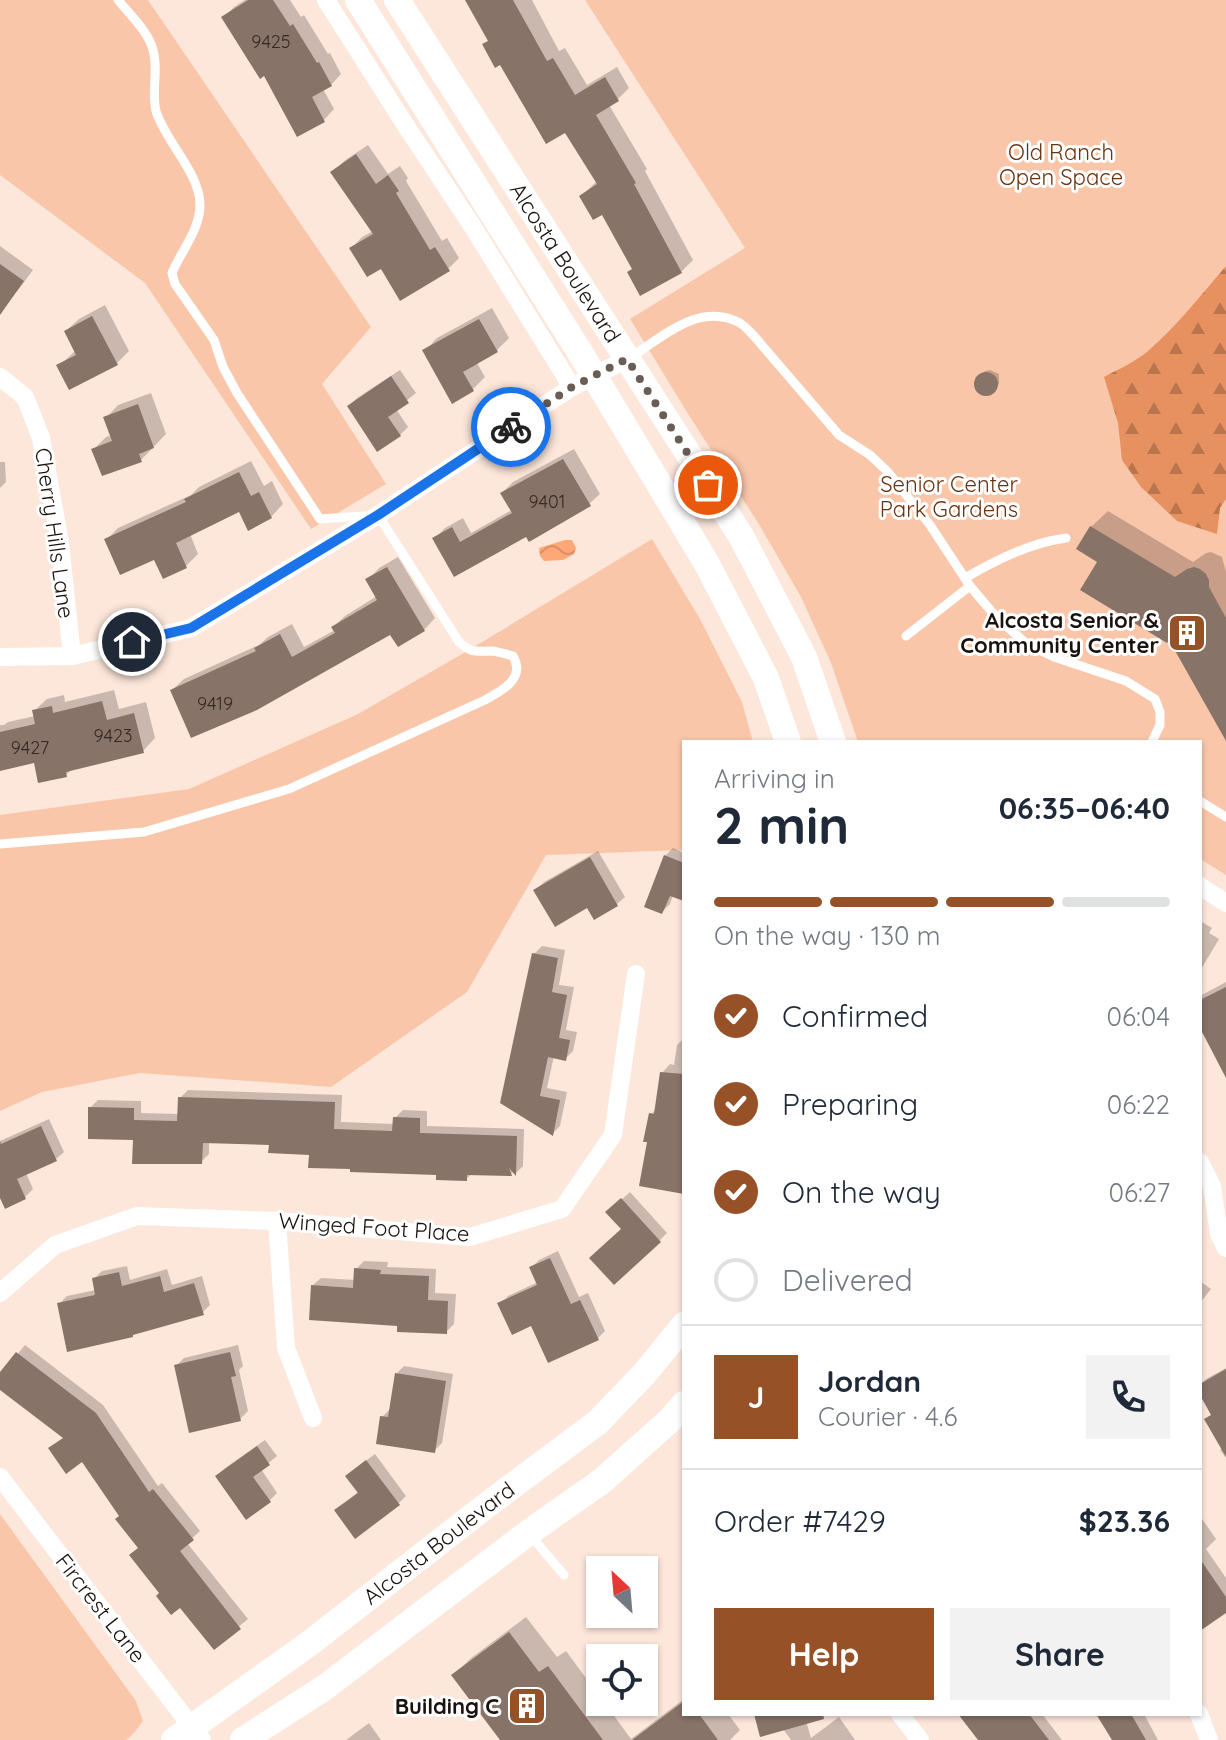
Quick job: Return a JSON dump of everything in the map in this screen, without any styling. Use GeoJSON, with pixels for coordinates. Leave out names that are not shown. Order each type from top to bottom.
{"type":"FeatureCollection","features":[{"type":"Feature","properties":{"kind":"main road","name":"Alcosta Boulevard"},"geometry":{"type":"LineString","coordinates":[[358,0],[448,141],[583,382],[707,564],[766,678],[787,740]]}},
{"type":"Feature","properties":{"kind":"main road","name":"Alcosta Boulevard"},"geometry":{"type":"LineString","coordinates":[[397,0],[741,536],[804,657],[832,740]]}},
{"type":"Feature","properties":{"kind":"main road","name":"Alcosta Boulevard"},"geometry":{"type":"LineString","coordinates":[[190,1736],[598,1422],[645,1373],[682,1327]]}},
{"type":"Feature","properties":{"kind":"main road","name":"Alcosta Boulevard"},"geometry":{"type":"LineString","coordinates":[[243,1740],[324,1688],[528,1533],[602,1481],[682,1406]]}},
{"type":"Feature","properties":{"kind":"street","name":"Alcosta Boulevard"},"geometry":{"type":"LineString","coordinates":[[326,0],[471,224],[583,382]]}},
{"type":"Feature","properties":{"kind":"street"},"geometry":{"type":"LineString","coordinates":[[0,657],[72,656],[191,628],[378,515],[583,382],[627,359]]}},
{"type":"Feature","properties":{"kind":"street","name":"Cherry Hills Lane"},"geometry":{"type":"LineString","coordinates":[[0,377],[25,397],[41,438],[60,543],[72,656]]}},
{"type":"Feature","properties":{"kind":"street"},"geometry":{"type":"LineString","coordinates":[[1202,887],[1226,903]]}},
{"type":"Feature","properties":{"kind":"street","name":"Winged Foot Place"},"geometry":{"type":"LineString","coordinates":[[0,1293],[55,1245],[137,1216],[277,1221],[470,1237],[562,1209],[613,1135],[636,974]]}},
{"type":"Feature","properties":{"kind":"street"},"geometry":{"type":"LineString","coordinates":[[1202,1166],[1212,1186],[1219,1234],[1226,1248]]}},
{"type":"Feature","properties":{"kind":"street"},"geometry":{"type":"LineString","coordinates":[[277,1221],[286,1348],[313,1418]]}},
{"type":"Feature","properties":{"kind":"street","name":"Fircrest Lane"},"geometry":{"type":"LineString","coordinates":[[0,1477],[190,1736]]}},
{"type":"Feature","properties":{"kind":"street"},"geometry":{"type":"LineString","coordinates":[[902,1716],[920,1740]]}},
{"type":"Feature","properties":{"kind":"street"},"geometry":{"type":"LineString","coordinates":[[1200,1716],[1209,1740]]}},
{"type":"Feature","properties":{"kind":"lane"},"geometry":{"type":"LineString","coordinates":[[0,844],[144,832],[289,789],[485,700],[505,689],[515,678],[517,663],[513,656],[494,651],[480,653],[469,650],[459,642],[378,515],[320,519],[237,393],[223,367],[214,340],[175,284],[172,273],[197,225],[200,207],[198,189],[156,113],[154,52],[146,35],[118,0]]}},
{"type":"Feature","properties":{"kind":"lane"},"geometry":{"type":"LineString","coordinates":[[627,359],[689,320],[722,317],[740,323],[839,435],[870,455],[888,472],[997,618],[1027,644],[1054,657],[1126,681],[1155,699],[1160,712],[1160,725],[1153,740]]}},
{"type":"Feature","properties":{"kind":"lane"},"geometry":{"type":"LineString","coordinates":[[906,636],[968,582],[1002,558],[1066,538]]}},
{"type":"Feature","properties":{"kind":"lane"},"geometry":{"type":"LineString","coordinates":[[1202,802],[1226,817]]}},
{"type":"Feature","properties":{"kind":"lane"},"geometry":{"type":"LineString","coordinates":[[528,1533],[564,1575]]}},
{"type":"Feature","properties":{"kind":"green space"},"geometry":{"type":"Polygon","coordinates":[[[0,0],[148,0],[371,327],[322,384],[386,484],[311,529],[145,283],[0,175],[0,0]]]}},
{"type":"Feature","properties":{"kind":"green space"},"geometry":{"type":"Polygon","coordinates":[[[585,0],[1226,0],[1226,875],[1202,860],[1202,740],[857,740],[831,663],[801,597],[630,319],[745,248],[585,0]]]}},
{"type":"Feature","properties":{"kind":"green space"},"geometry":{"type":"Polygon","coordinates":[[[1226,266],[1226,499],[1220,508],[1217,534],[1177,521],[1141,487],[1122,460],[1118,423],[1104,377],[1138,359],[1159,341],[1226,266]]]}},
{"type":"Feature","properties":{"kind":"green space"},"geometry":{"type":"Polygon","coordinates":[[[652,539],[700,619],[742,702],[752,740],[682,740],[682,850],[546,855],[467,992],[331,1087],[140,1073],[42,1092],[0,1111],[0,815],[189,789],[358,714],[652,539]]]}},
{"type":"Feature","properties":{"kind":"green space"},"geometry":{"type":"Polygon","coordinates":[[[0,1514],[136,1701],[143,1721],[126,1740],[0,1740],[0,1514]]]}},
{"type":"Feature","properties":{"kind":"water"},"geometry":{"type":"Polygon","coordinates":[[[572,540],[576,548],[574,554],[563,560],[544,561],[539,548],[572,540]]]}},
{"type":"Feature","properties":{"kind":"building"},"geometry":{"type":"Polygon","coordinates":[[[248,0],[273,0],[290,26],[293,24],[332,86],[312,97],[325,122],[297,137],[264,76],[260,79],[221,17],[248,0]]]}},
{"type":"Feature","properties":{"kind":"building"},"geometry":{"type":"Polygon","coordinates":[[[465,0],[513,0],[547,61],[553,58],[575,95],[605,77],[619,101],[596,115],[636,183],[682,273],[640,296],[627,272],[632,269],[602,215],[593,220],[579,196],[597,184],[565,133],[546,144],[500,65],[495,68],[482,44],[488,41],[465,0]]]}},
{"type":"Feature","properties":{"kind":"building"},"geometry":{"type":"Polygon","coordinates":[[[356,154],[376,184],[388,175],[430,250],[435,247],[450,271],[400,301],[381,269],[367,277],[349,248],[373,234],[330,172],[356,154]]]}},
{"type":"Feature","properties":{"kind":"building"},"geometry":{"type":"Polygon","coordinates":[[[0,264],[24,281],[0,315],[0,264]]]}},
{"type":"Feature","properties":{"kind":"building"},"geometry":{"type":"Polygon","coordinates":[[[92,316],[118,365],[69,390],[56,365],[76,355],[64,331],[92,316]]]}},
{"type":"Feature","properties":{"kind":"building"},"geometry":{"type":"Polygon","coordinates":[[[479,319],[498,352],[463,372],[474,391],[452,404],[422,350],[479,319]]]}},
{"type":"Feature","properties":{"kind":"building"},"geometry":{"type":"Polygon","coordinates":[[[986,372],[997,379],[998,384],[991,395],[986,396],[975,389],[974,384],[981,373],[986,372]]]}},
{"type":"Feature","properties":{"kind":"building"},"geometry":{"type":"Polygon","coordinates":[[[391,376],[409,403],[388,417],[401,436],[377,452],[347,406],[391,376]]]}},
{"type":"Feature","properties":{"kind":"building"},"geometry":{"type":"Polygon","coordinates":[[[138,404],[154,448],[139,454],[142,462],[102,476],[91,449],[112,441],[103,417],[138,404]]]}},
{"type":"Feature","properties":{"kind":"building"},"geometry":{"type":"Polygon","coordinates":[[[563,459],[591,506],[529,542],[526,537],[454,577],[432,538],[452,527],[460,542],[512,513],[500,493],[563,459]]]}},
{"type":"Feature","properties":{"kind":"building"},"geometry":{"type":"Polygon","coordinates":[[[239,472],[251,496],[259,492],[272,518],[248,531],[239,512],[176,543],[187,568],[163,579],[154,560],[120,575],[104,539],[186,502],[184,499],[239,472]]]}},
{"type":"Feature","properties":{"kind":"building","name":"Alcosta Senior & Community Center"},"geometry":{"type":"Polygon","coordinates":[[[1090,526],[1175,577],[1194,567],[1206,574],[1209,587],[1226,618],[1226,741],[1169,640],[1167,643],[1080,590],[1097,562],[1076,549],[1090,526]]]}},
{"type":"Feature","properties":{"kind":"building"},"geometry":{"type":"Polygon","coordinates":[[[387,567],[425,631],[398,647],[390,635],[257,710],[191,738],[170,690],[256,651],[254,648],[280,634],[292,657],[335,633],[331,627],[377,600],[365,579],[387,567]]]}},
{"type":"Feature","properties":{"kind":"building"},"geometry":{"type":"Polygon","coordinates":[[[102,701],[107,720],[134,713],[144,753],[66,772],[67,777],[38,783],[34,763],[0,771],[0,732],[35,724],[32,710],[52,706],[53,713],[102,701]]]}},
{"type":"Feature","properties":{"kind":"building"},"geometry":{"type":"Polygon","coordinates":[[[664,855],[682,862],[682,900],[670,896],[662,914],[644,907],[664,855]]]}},
{"type":"Feature","properties":{"kind":"building"},"geometry":{"type":"Polygon","coordinates":[[[590,857],[618,906],[594,920],[587,908],[555,927],[533,890],[590,857]]]}},
{"type":"Feature","properties":{"kind":"building"},"geometry":{"type":"Polygon","coordinates":[[[532,953],[558,958],[552,992],[567,995],[559,1038],[570,1040],[566,1061],[548,1057],[540,1096],[560,1100],[553,1136],[500,1103],[532,953]]]}},
{"type":"Feature","properties":{"kind":"building"},"geometry":{"type":"Polygon","coordinates":[[[1226,987],[1226,1078],[1202,1032],[1202,999],[1226,987]]]}},
{"type":"Feature","properties":{"kind":"building"},"geometry":{"type":"Polygon","coordinates":[[[660,1072],[682,1074],[682,1194],[639,1186],[649,1113],[654,1114],[660,1072]]]}},
{"type":"Feature","properties":{"kind":"building"},"geometry":{"type":"Polygon","coordinates":[[[178,1097],[335,1102],[334,1129],[392,1131],[393,1117],[420,1118],[420,1133],[517,1136],[516,1176],[509,1168],[512,1176],[467,1175],[467,1181],[436,1180],[436,1175],[308,1168],[309,1155],[268,1153],[269,1145],[203,1143],[202,1164],[132,1164],[133,1140],[88,1139],[88,1107],[134,1108],[134,1120],[177,1121],[178,1097]]]}},
{"type":"Feature","properties":{"kind":"building"},"geometry":{"type":"Polygon","coordinates":[[[41,1126],[57,1161],[17,1179],[26,1199],[5,1209],[0,1198],[0,1141],[1,1144],[41,1126]]]}},
{"type":"Feature","properties":{"kind":"building"},"geometry":{"type":"Polygon","coordinates":[[[621,1198],[661,1242],[614,1285],[589,1258],[621,1229],[605,1212],[621,1198]]]}},
{"type":"Feature","properties":{"kind":"building"},"geometry":{"type":"Polygon","coordinates":[[[550,1258],[571,1304],[580,1300],[599,1340],[548,1363],[531,1326],[512,1335],[497,1303],[537,1285],[529,1267],[550,1258]]]}},
{"type":"Feature","properties":{"kind":"building"},"geometry":{"type":"Polygon","coordinates":[[[354,1268],[381,1270],[380,1274],[429,1276],[428,1300],[448,1301],[447,1334],[397,1332],[397,1326],[309,1320],[311,1285],[353,1288],[354,1268]]]}},
{"type":"Feature","properties":{"kind":"building"},"geometry":{"type":"Polygon","coordinates":[[[119,1272],[122,1286],[160,1276],[164,1292],[194,1283],[204,1315],[133,1337],[67,1352],[57,1303],[95,1295],[92,1278],[119,1272]]]}},
{"type":"Feature","properties":{"kind":"building"},"geometry":{"type":"Polygon","coordinates":[[[16,1352],[96,1413],[149,1492],[153,1489],[194,1540],[180,1551],[241,1629],[214,1650],[180,1608],[171,1615],[156,1596],[159,1593],[129,1555],[138,1548],[115,1519],[119,1516],[82,1462],[66,1474],[48,1448],[63,1438],[0,1390],[0,1372],[16,1352]]]}},
{"type":"Feature","properties":{"kind":"building"},"geometry":{"type":"Polygon","coordinates":[[[230,1352],[236,1376],[231,1377],[241,1421],[189,1433],[174,1365],[230,1352]]]}},
{"type":"Feature","properties":{"kind":"building"},"geometry":{"type":"Polygon","coordinates":[[[1226,1369],[1226,1457],[1204,1419],[1211,1415],[1202,1399],[1202,1383],[1226,1369]]]}},
{"type":"Feature","properties":{"kind":"building"},"geometry":{"type":"Polygon","coordinates":[[[395,1373],[446,1381],[435,1453],[376,1444],[380,1416],[388,1417],[395,1373]]]}},
{"type":"Feature","properties":{"kind":"building"},"geometry":{"type":"Polygon","coordinates":[[[257,1446],[270,1465],[253,1477],[271,1502],[246,1520],[215,1476],[257,1446]]]}},
{"type":"Feature","properties":{"kind":"building"},"geometry":{"type":"Polygon","coordinates":[[[366,1460],[400,1505],[355,1539],[334,1510],[358,1493],[345,1476],[366,1460]]]}},
{"type":"Feature","properties":{"kind":"building"},"geometry":{"type":"Polygon","coordinates":[[[1202,1562],[1226,1597],[1226,1613],[1202,1630],[1202,1562]]]}},
{"type":"Feature","properties":{"kind":"building","name":"Building C"},"geometry":{"type":"Polygon","coordinates":[[[509,1632],[539,1672],[548,1666],[603,1740],[500,1740],[451,1675],[509,1632]]]}},
{"type":"Feature","properties":{"kind":"building"},"geometry":{"type":"Polygon","coordinates":[[[682,1702],[682,1716],[700,1716],[718,1740],[632,1740],[682,1702]]]}},
{"type":"Feature","properties":{"kind":"building"},"geometry":{"type":"Polygon","coordinates":[[[755,1716],[823,1716],[824,1719],[760,1737],[755,1716]]]}},
{"type":"Feature","properties":{"kind":"building"},"geometry":{"type":"Polygon","coordinates":[[[960,1716],[1031,1716],[1049,1740],[978,1740],[960,1716]]]}},
{"type":"Feature","properties":{"kind":"building"},"geometry":{"type":"Polygon","coordinates":[[[1097,1716],[1132,1716],[1146,1740],[1112,1740],[1097,1716]]]}},
{"type":"Feature","properties":{"kind":"way so far"},"geometry":{"type":"LineString","coordinates":[[511,427],[572,387],[627,359],[708,485]]}},
{"type":"Feature","properties":{"kind":"place","name":"Alcosta Senior & Community Center"},"geometry":{"type":"Point","coordinates":[1187,633]}},
{"type":"Feature","properties":{"kind":"place","name":"Building C"},"geometry":{"type":"Point","coordinates":[527,1706]}},
{"type":"Feature","properties":{"kind":"route"},"geometry":{"type":"LineString","coordinates":[[132,642],[191,628],[378,515],[511,427]]}},
{"type":"Feature","properties":{"kind":"park label","name":"Old Ranch Open Space"},"geometry":{"type":"Point","coordinates":[1061,164]}},
{"type":"Feature","properties":{"kind":"park label","name":"Senior Center Park Gardens"},"geometry":{"type":"Point","coordinates":[949,496]}}]}
